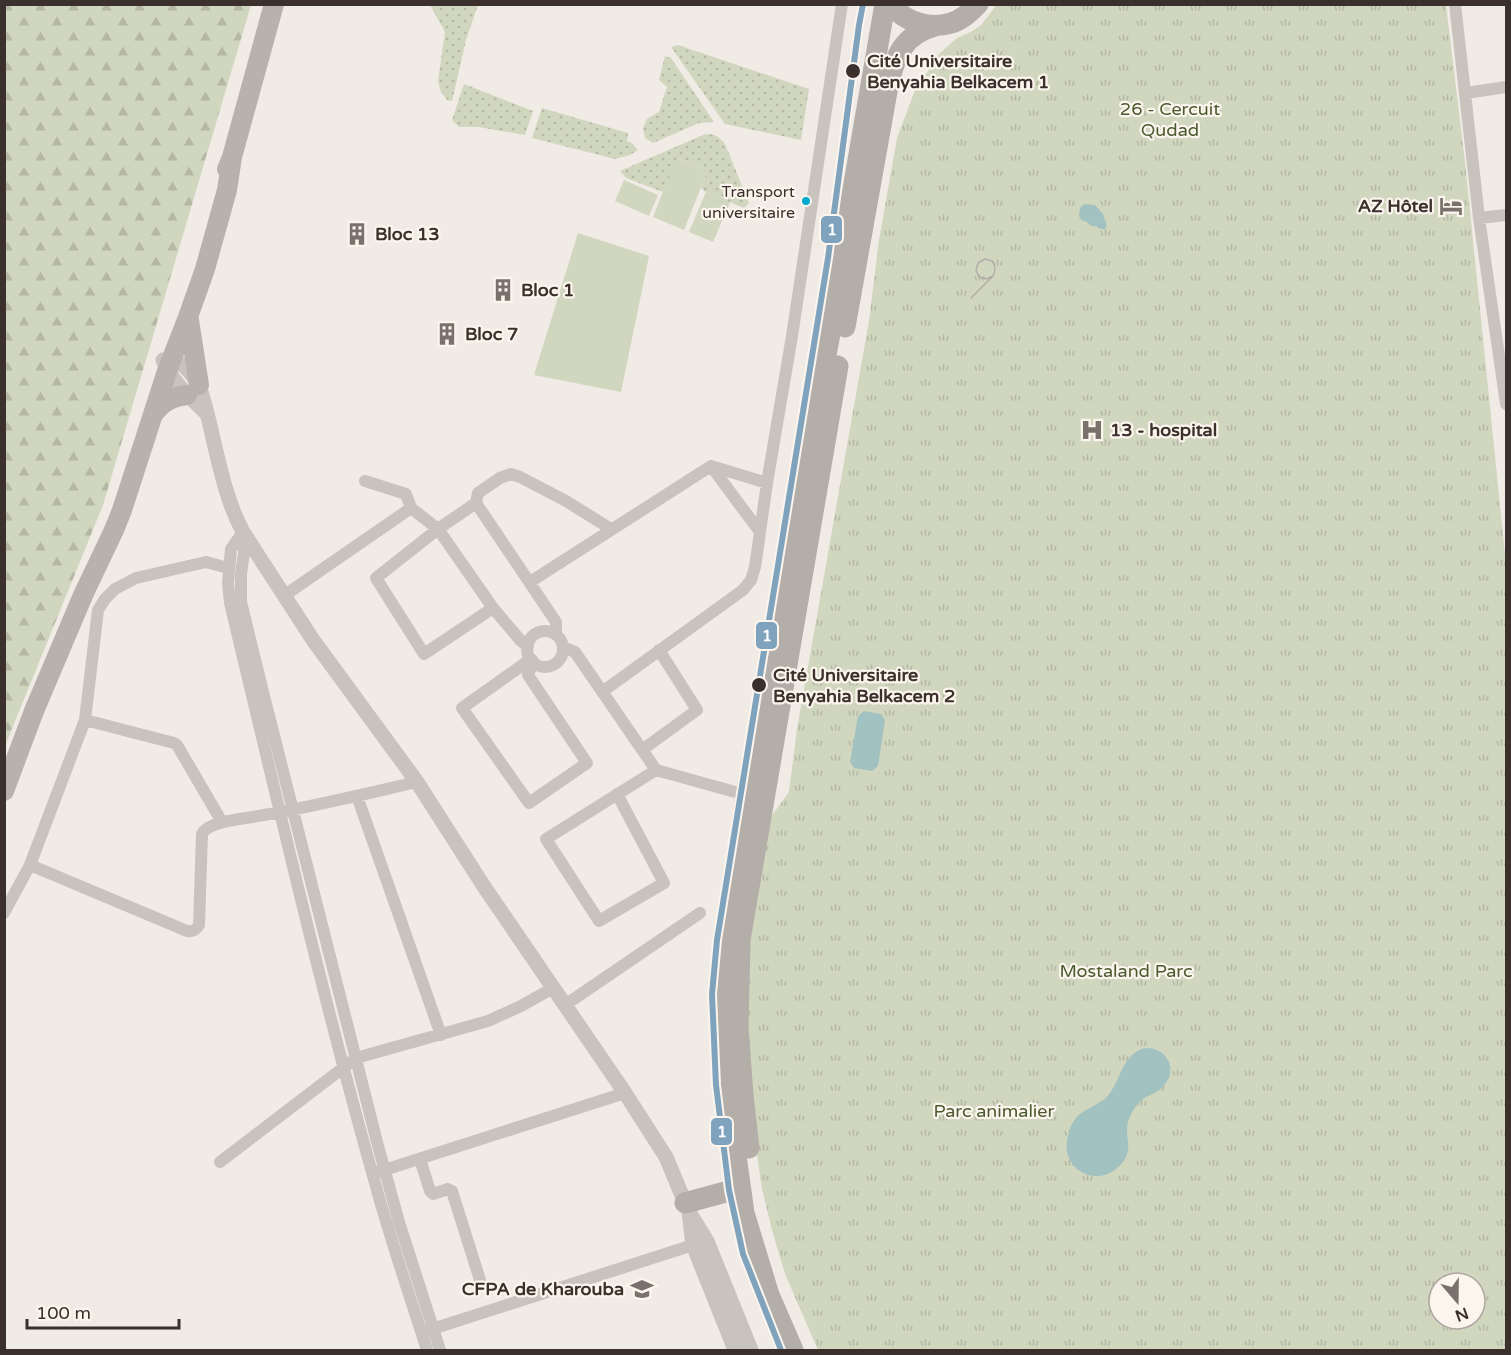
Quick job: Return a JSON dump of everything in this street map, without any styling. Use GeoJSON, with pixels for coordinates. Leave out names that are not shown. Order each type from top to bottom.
{"type":"FeatureCollection","features":[{"type":"Feature","properties":{"kind":"highway"},"geometry":{"type":"LineString","coordinates":[[793,1350],[769,1295],[744,1214],[728,1098],[723,1029],[726,939],[746,795],[835,306],[842,252],[885,4]]}},
{"type":"Feature","properties":{"kind":"highway"},"geometry":{"type":"LineString","coordinates":[[891,4],[906,18],[920,24],[935,26]]}},
{"type":"Feature","properties":{"kind":"highway"},"geometry":{"type":"LineString","coordinates":[[806,1350],[781,1290],[763,1238],[758,1211],[743,1095],[738,1027],[740,940],[816,494],[893,66],[908,41],[916,33],[958,20],[966,16],[978,4]]}},
{"type":"Feature","properties":{"kind":"highway"},"geometry":{"type":"LineString","coordinates":[[687,1207],[740,1188]]}},
{"type":"Feature","properties":{"kind":"main road"},"geometry":{"type":"LineString","coordinates":[[109,540],[132,450],[188,317],[205,269],[227,190],[232,158],[274,4]]}},
{"type":"Feature","properties":{"kind":"main road"},"geometry":{"type":"LineString","coordinates":[[4,791],[34,711],[122,510],[153,415],[219,190],[232,158]]}},
{"type":"Feature","properties":{"kind":"main road"},"geometry":{"type":"LineString","coordinates":[[153,415],[171,398],[193,390],[188,317]]}},
{"type":"Feature","properties":{"kind":"street"},"geometry":{"type":"LineString","coordinates":[[602,692],[742,590],[751,580],[792,336],[842,4]]}},
{"type":"Feature","properties":{"kind":"street"},"geometry":{"type":"LineString","coordinates":[[1457,6],[1479,218],[1502,345],[1506,404]]}},
{"type":"Feature","properties":{"kind":"street"},"geometry":{"type":"LineString","coordinates":[[1466,93],[1506,87]]}},
{"type":"Feature","properties":{"kind":"street"},"geometry":{"type":"LineString","coordinates":[[1479,218],[1506,215]]}},
{"type":"Feature","properties":{"kind":"street"},"geometry":{"type":"LineString","coordinates":[[167,364],[193,390],[206,413],[228,497],[243,532],[313,640],[417,782],[483,885],[666,1157],[687,1207],[707,1241],[751,1350]]}},
{"type":"Feature","properties":{"kind":"street"},"geometry":{"type":"LineString","coordinates":[[530,582],[711,466],[767,483]]}},
{"type":"Feature","properties":{"kind":"street"},"geometry":{"type":"LineString","coordinates":[[711,466],[760,532]]}},
{"type":"Feature","properties":{"kind":"street"},"geometry":{"type":"LineString","coordinates":[[493,608],[424,654],[376,578],[438,529],[476,503],[478,493],[500,478],[511,474],[566,501],[611,529]]}},
{"type":"Feature","properties":{"kind":"street"},"geometry":{"type":"LineString","coordinates":[[365,481],[406,494],[411,508],[438,529],[493,608],[528,646]]}},
{"type":"Feature","properties":{"kind":"street"},"geometry":{"type":"LineString","coordinates":[[476,503],[556,622],[556,634]]}},
{"type":"Feature","properties":{"kind":"street"},"geometry":{"type":"LineString","coordinates":[[285,595],[411,508]]}},
{"type":"Feature","properties":{"kind":"street"},"geometry":{"type":"LineString","coordinates":[[243,532],[231,549],[228,567],[230,603],[356,1058],[379,1172]]}},
{"type":"Feature","properties":{"kind":"street"},"geometry":{"type":"LineString","coordinates":[[243,532],[242,602],[286,811],[344,1068],[379,1172],[427,1331],[427,1350]]}},
{"type":"Feature","properties":{"kind":"street"},"geometry":{"type":"LineString","coordinates":[[4,914],[30,865],[85,720],[98,610],[105,599],[116,589],[136,578],[206,562],[228,567]]}},
{"type":"Feature","properties":{"kind":"street"},"geometry":{"type":"LineString","coordinates":[[538,632],[556,634],[562,647],[561,656],[554,664],[543,666],[532,660],[528,652],[529,640],[538,632]]}},
{"type":"Feature","properties":{"kind":"street"},"geometry":{"type":"LineString","coordinates":[[562,647],[575,652],[656,770],[746,795]]}},
{"type":"Feature","properties":{"kind":"street"},"geometry":{"type":"LineString","coordinates":[[642,750],[697,710],[659,650]]}},
{"type":"Feature","properties":{"kind":"street"},"geometry":{"type":"LineString","coordinates":[[532,660],[528,675],[587,763],[529,803],[462,708],[532,660]]}},
{"type":"Feature","properties":{"kind":"street"},"geometry":{"type":"LineString","coordinates":[[85,720],[177,745],[222,822]]}},
{"type":"Feature","properties":{"kind":"street"},"geometry":{"type":"LineString","coordinates":[[617,794],[664,883],[600,921],[546,839],[617,794],[656,770]]}},
{"type":"Feature","properties":{"kind":"street"},"geometry":{"type":"LineString","coordinates":[[30,865],[192,932],[200,925],[202,834],[205,828],[222,822],[286,811],[417,782]]}},
{"type":"Feature","properties":{"kind":"street"},"geometry":{"type":"LineString","coordinates":[[357,795],[441,1035]]}},
{"type":"Feature","properties":{"kind":"street"},"geometry":{"type":"LineString","coordinates":[[565,1005],[700,913]]}},
{"type":"Feature","properties":{"kind":"street"},"geometry":{"type":"LineString","coordinates":[[220,1162],[356,1058],[488,1021],[553,988]]}},
{"type":"Feature","properties":{"kind":"street"},"geometry":{"type":"LineString","coordinates":[[379,1172],[625,1093]]}},
{"type":"Feature","properties":{"kind":"street"},"geometry":{"type":"LineString","coordinates":[[420,1159],[430,1191],[434,1194],[452,1191],[480,1280]]}},
{"type":"Feature","properties":{"kind":"street"},"geometry":{"type":"LineString","coordinates":[[687,1207],[693,1245],[735,1350]]}},
{"type":"Feature","properties":{"kind":"street"},"geometry":{"type":"LineString","coordinates":[[427,1331],[693,1245]]}},
{"type":"Feature","properties":{"kind":"street"},"geometry":{"type":"LineString","coordinates":[[427,1331],[440,1350]]}},
{"type":"Feature","properties":{"kind":"green space"},"geometry":{"type":"Polygon","coordinates":[[[5,4],[251,5],[103,505],[5,746],[5,4]]]}},
{"type":"Feature","properties":{"kind":"green space"},"geometry":{"type":"Polygon","coordinates":[[[430,5],[478,5],[466,40],[452,101],[447,100],[441,92],[438,81],[445,32],[430,5]]]}},
{"type":"Feature","properties":{"kind":"green space","name":"Mostaland Parc"},"geometry":{"type":"Polygon","coordinates":[[[996,5],[1446,5],[1465,162],[1506,564],[1506,1350],[818,1350],[785,1274],[762,1189],[750,1107],[746,941],[765,825],[789,792],[797,729],[869,321],[879,240],[897,138],[920,77],[927,73],[939,54],[957,38],[981,25],[996,5]]]}},
{"type":"Feature","properties":{"kind":"green space"},"geometry":{"type":"Polygon","coordinates":[[[678,45],[809,89],[801,140],[725,124],[671,47],[678,45]]]}},
{"type":"Feature","properties":{"kind":"green space"},"geometry":{"type":"Polygon","coordinates":[[[665,56],[671,58],[714,122],[699,123],[653,143],[645,138],[643,128],[647,119],[659,112],[667,87],[659,80],[665,56]]]}},
{"type":"Feature","properties":{"kind":"green space"},"geometry":{"type":"Polygon","coordinates":[[[464,84],[533,111],[525,135],[479,127],[459,127],[452,120],[464,84]]]}},
{"type":"Feature","properties":{"kind":"green space"},"geometry":{"type":"Polygon","coordinates":[[[542,108],[628,133],[627,141],[638,150],[615,159],[532,138],[542,108]]]}},
{"type":"Feature","properties":{"kind":"green space"},"geometry":{"type":"Polygon","coordinates":[[[703,135],[718,137],[725,144],[749,203],[744,208],[706,192],[701,188],[708,170],[677,158],[663,192],[626,178],[620,171],[703,135]]]}},
{"type":"Feature","properties":{"kind":"green space"},"geometry":{"type":"Polygon","coordinates":[[[676,158],[708,170],[684,230],[653,217],[676,158]]]}},
{"type":"Feature","properties":{"kind":"green space"},"geometry":{"type":"Polygon","coordinates":[[[624,180],[658,195],[649,216],[615,201],[624,180]]]}},
{"type":"Feature","properties":{"kind":"green space"},"geometry":{"type":"Polygon","coordinates":[[[706,192],[730,202],[713,242],[689,232],[706,192]]]}},
{"type":"Feature","properties":{"kind":"green space"},"geometry":{"type":"Polygon","coordinates":[[[578,233],[649,256],[621,392],[534,375],[578,233]]]}},
{"type":"Feature","properties":{"kind":"water"},"geometry":{"type":"Polygon","coordinates":[[[1084,204],[1095,205],[1103,214],[1107,226],[1105,229],[1091,226],[1081,220],[1080,208],[1084,204]]]}},
{"type":"Feature","properties":{"kind":"water"},"geometry":{"type":"Polygon","coordinates":[[[864,711],[881,714],[885,720],[878,766],[872,771],[854,768],[850,762],[858,716],[864,711]]]}},
{"type":"Feature","properties":{"kind":"water"},"geometry":{"type":"Polygon","coordinates":[[[1145,1048],[1158,1051],[1166,1057],[1170,1064],[1167,1081],[1158,1091],[1140,1101],[1132,1113],[1127,1126],[1128,1150],[1123,1162],[1106,1175],[1094,1176],[1083,1173],[1073,1164],[1067,1152],[1066,1146],[1072,1124],[1077,1117],[1100,1103],[1110,1093],[1127,1060],[1145,1048]]]}},
{"type":"Feature","properties":{"kind":"tram line","name":"1"},"geometry":{"type":"LineString","coordinates":[[781,1350],[743,1254],[729,1190],[716,1085],[712,994],[717,940],[828,258],[863,4]]}},
{"type":"Feature","properties":{"kind":"tram line"},"geometry":{"type":"LineString","coordinates":[[971,298],[993,276],[995,270],[992,261],[985,259],[978,263],[976,270],[979,277],[986,279],[993,276]]}},
{"type":"Feature","properties":{"kind":"place","name":"Cité Universitaire Benyahia Belkacem 1"},"geometry":{"type":"Point","coordinates":[853,71]}},
{"type":"Feature","properties":{"kind":"place","name":"Transport universitaire"},"geometry":{"type":"Point","coordinates":[806,201]}},
{"type":"Feature","properties":{"kind":"place","name":"AZ Hôtel"},"geometry":{"type":"Point","coordinates":[1451,206]}},
{"type":"Feature","properties":{"kind":"place","name":"Bloc 13"},"geometry":{"type":"Point","coordinates":[357,234]}},
{"type":"Feature","properties":{"kind":"place","name":"Bloc 1"},"geometry":{"type":"Point","coordinates":[503,290]}},
{"type":"Feature","properties":{"kind":"place","name":"Bloc 7"},"geometry":{"type":"Point","coordinates":[447,334]}},
{"type":"Feature","properties":{"kind":"place","name":"13 - hospital"},"geometry":{"type":"Point","coordinates":[1092,430]}},
{"type":"Feature","properties":{"kind":"place","name":"Cité Universitaire Benyahia Belkacem 2"},"geometry":{"type":"Point","coordinates":[759,685]}},
{"type":"Feature","properties":{"kind":"place","name":"CFPA de Kharouba"},"geometry":{"type":"Point","coordinates":[642,1289]}},
{"type":"Feature","properties":{"kind":"park label","name":"26 - Cercuit Qudad"},"geometry":{"type":"Point","coordinates":[1170,119]}},
{"type":"Feature","properties":{"kind":"park label","name":"Parc animalier"},"geometry":{"type":"Point","coordinates":[994,1111]}}]}
